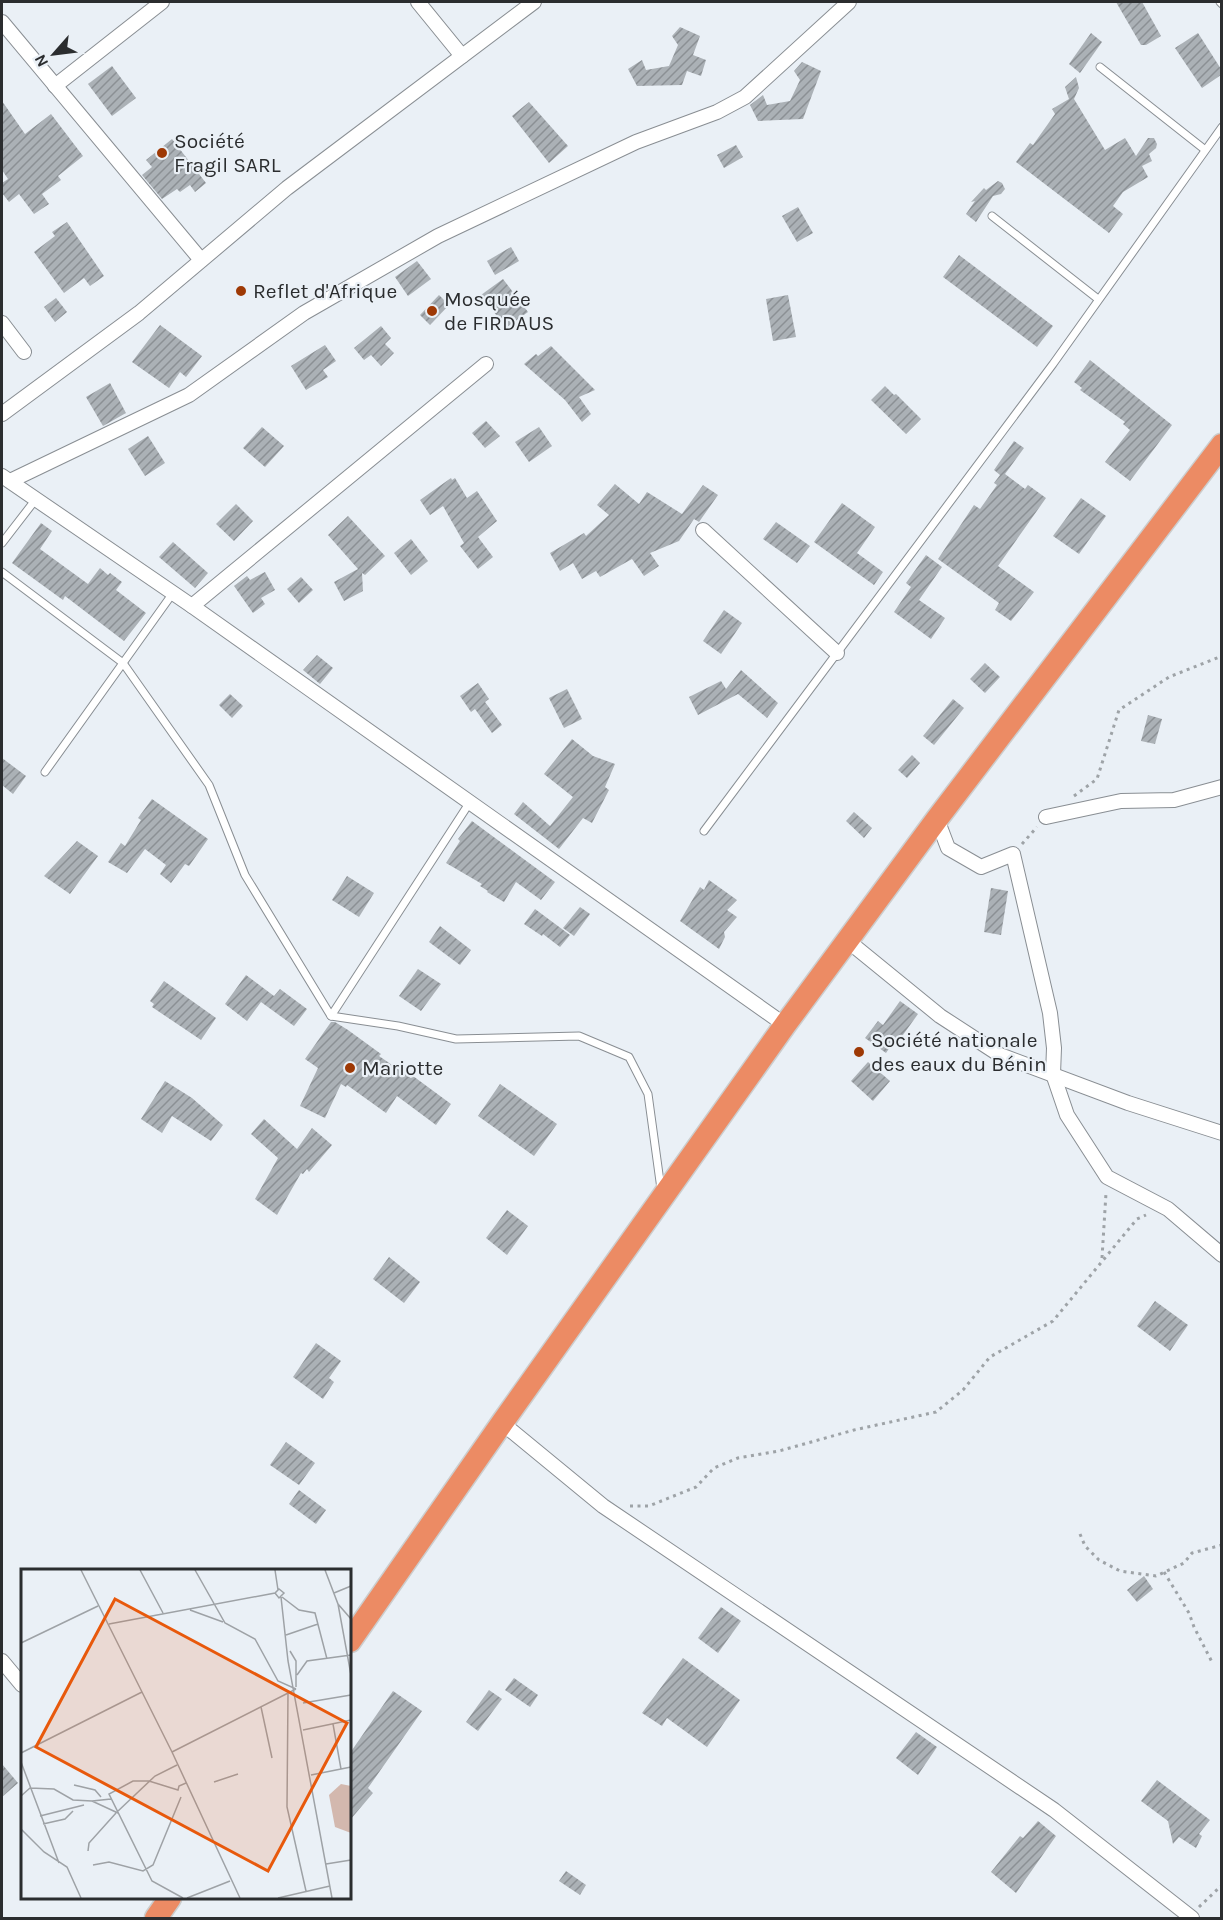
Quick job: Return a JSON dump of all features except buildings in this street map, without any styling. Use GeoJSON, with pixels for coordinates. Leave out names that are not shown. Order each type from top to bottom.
{"type":"FeatureCollection","features":[{"type":"Feature","properties":{"kind":"highway"},"geometry":{"type":"LineString","coordinates":[[351,1640],[785,1025],[937,819],[1221,446]]}},
{"type":"Feature","properties":{"kind":"highway"},"geometry":{"type":"LineString","coordinates":[[156,1918],[169,1899]]}},
{"type":"Feature","properties":{"kind":"street"},"geometry":{"type":"LineString","coordinates":[[55,86],[162,2]]}},
{"type":"Feature","properties":{"kind":"street"},"geometry":{"type":"LineString","coordinates":[[418,2],[462,56]]}},
{"type":"Feature","properties":{"kind":"street"},"geometry":{"type":"LineString","coordinates":[[2,414],[139,313],[287,188],[534,2]]}},
{"type":"Feature","properties":{"kind":"street"},"geometry":{"type":"LineString","coordinates":[[6,479],[189,395],[304,313],[438,236],[636,142],[717,112],[745,97],[849,2]]}},
{"type":"Feature","properties":{"kind":"street"},"geometry":{"type":"LineString","coordinates":[[2,22],[201,260]]}},
{"type":"Feature","properties":{"kind":"street"},"geometry":{"type":"LineString","coordinates":[[2,323],[24,352]]}},
{"type":"Feature","properties":{"kind":"street"},"geometry":{"type":"LineString","coordinates":[[192,606],[486,364]]}},
{"type":"Feature","properties":{"kind":"street"},"geometry":{"type":"LineString","coordinates":[[6,479],[192,606],[785,1025]]}},
{"type":"Feature","properties":{"kind":"street"},"geometry":{"type":"LineString","coordinates":[[704,530],[837,653]]}},
{"type":"Feature","properties":{"kind":"street"},"geometry":{"type":"LineString","coordinates":[[1046,817],[1120,801],[1174,800],[1221,787]]}},
{"type":"Feature","properties":{"kind":"street"},"geometry":{"type":"LineString","coordinates":[[937,819],[948,849],[981,867],[1012,855],[1050,1013],[1054,1048],[1053,1074],[1066,1115],[1107,1178],[1164,1206],[1221,1255]]}},
{"type":"Feature","properties":{"kind":"street"},"geometry":{"type":"LineString","coordinates":[[848,941],[940,1017],[1000,1055],[1128,1103],[1221,1133]]}},
{"type":"Feature","properties":{"kind":"street"},"geometry":{"type":"LineString","coordinates":[[502,1423],[603,1506],[1054,1810],[1191,1917]]}},
{"type":"Feature","properties":{"kind":"street"},"geometry":{"type":"LineString","coordinates":[[2,1660],[21,1684]]}},
{"type":"Feature","properties":{"kind":"lane"},"geometry":{"type":"LineString","coordinates":[[1100,67],[1204,149]]}},
{"type":"Feature","properties":{"kind":"lane"},"geometry":{"type":"LineString","coordinates":[[704,831],[1053,364],[1221,127]]}},
{"type":"Feature","properties":{"kind":"lane"},"geometry":{"type":"LineString","coordinates":[[992,216],[1098,299]]}},
{"type":"Feature","properties":{"kind":"lane"},"geometry":{"type":"LineString","coordinates":[[2,543],[36,499]]}},
{"type":"Feature","properties":{"kind":"lane"},"geometry":{"type":"LineString","coordinates":[[2,572],[123,663],[208,785],[245,874],[331,1016]]}},
{"type":"Feature","properties":{"kind":"lane"},"geometry":{"type":"LineString","coordinates":[[45,772],[173,593]]}},
{"type":"Feature","properties":{"kind":"lane"},"geometry":{"type":"LineString","coordinates":[[331,1016],[470,802]]}},
{"type":"Feature","properties":{"kind":"lane"},"geometry":{"type":"LineString","coordinates":[[331,1016],[398,1026],[456,1039],[579,1036],[629,1057],[648,1094],[663,1197]]}},
{"type":"Feature","properties":{"kind":"path"},"geometry":{"type":"LineString","coordinates":[[1071,798],[1097,779],[1119,710],[1169,677],[1221,656]]}},
{"type":"Feature","properties":{"kind":"path"},"geometry":{"type":"LineString","coordinates":[[1012,855],[1046,817]]}},
{"type":"Feature","properties":{"kind":"path"},"geometry":{"type":"LineString","coordinates":[[1102,1260],[1107,1178]]}},
{"type":"Feature","properties":{"kind":"path"},"geometry":{"type":"LineString","coordinates":[[603,1506],[649,1506],[696,1487],[714,1468],[738,1458],[779,1451],[854,1430],[936,1412],[963,1390],[990,1357],[1053,1321],[1137,1219],[1164,1206]]}},
{"type":"Feature","properties":{"kind":"path"},"geometry":{"type":"LineString","coordinates":[[1080,1534],[1085,1546],[1099,1560],[1120,1571],[1156,1576],[1184,1563],[1192,1553],[1221,1545]]}},
{"type":"Feature","properties":{"kind":"path"},"geometry":{"type":"LineString","coordinates":[[1164,1572],[1190,1613],[1194,1627],[1213,1664]]}},
{"type":"Feature","properties":{"kind":"path"},"geometry":{"type":"LineString","coordinates":[[1191,1917],[1221,1885]]}},
{"type":"Feature","properties":{"kind":"place","name":"Société Fragil SARL"},"geometry":{"type":"Point","coordinates":[162,153]}},
{"type":"Feature","properties":{"kind":"place","name":"Reflet d'Afrique"},"geometry":{"type":"Point","coordinates":[241,291]}},
{"type":"Feature","properties":{"kind":"place","name":"Mosquée de FIRDAUS"},"geometry":{"type":"Point","coordinates":[432,311]}},
{"type":"Feature","properties":{"kind":"place","name":"Société nationale des eaux du Bénin"},"geometry":{"type":"Point","coordinates":[859,1052]}},
{"type":"Feature","properties":{"kind":"place","name":"Mariotte"},"geometry":{"type":"Point","coordinates":[350,1068]}}]}
